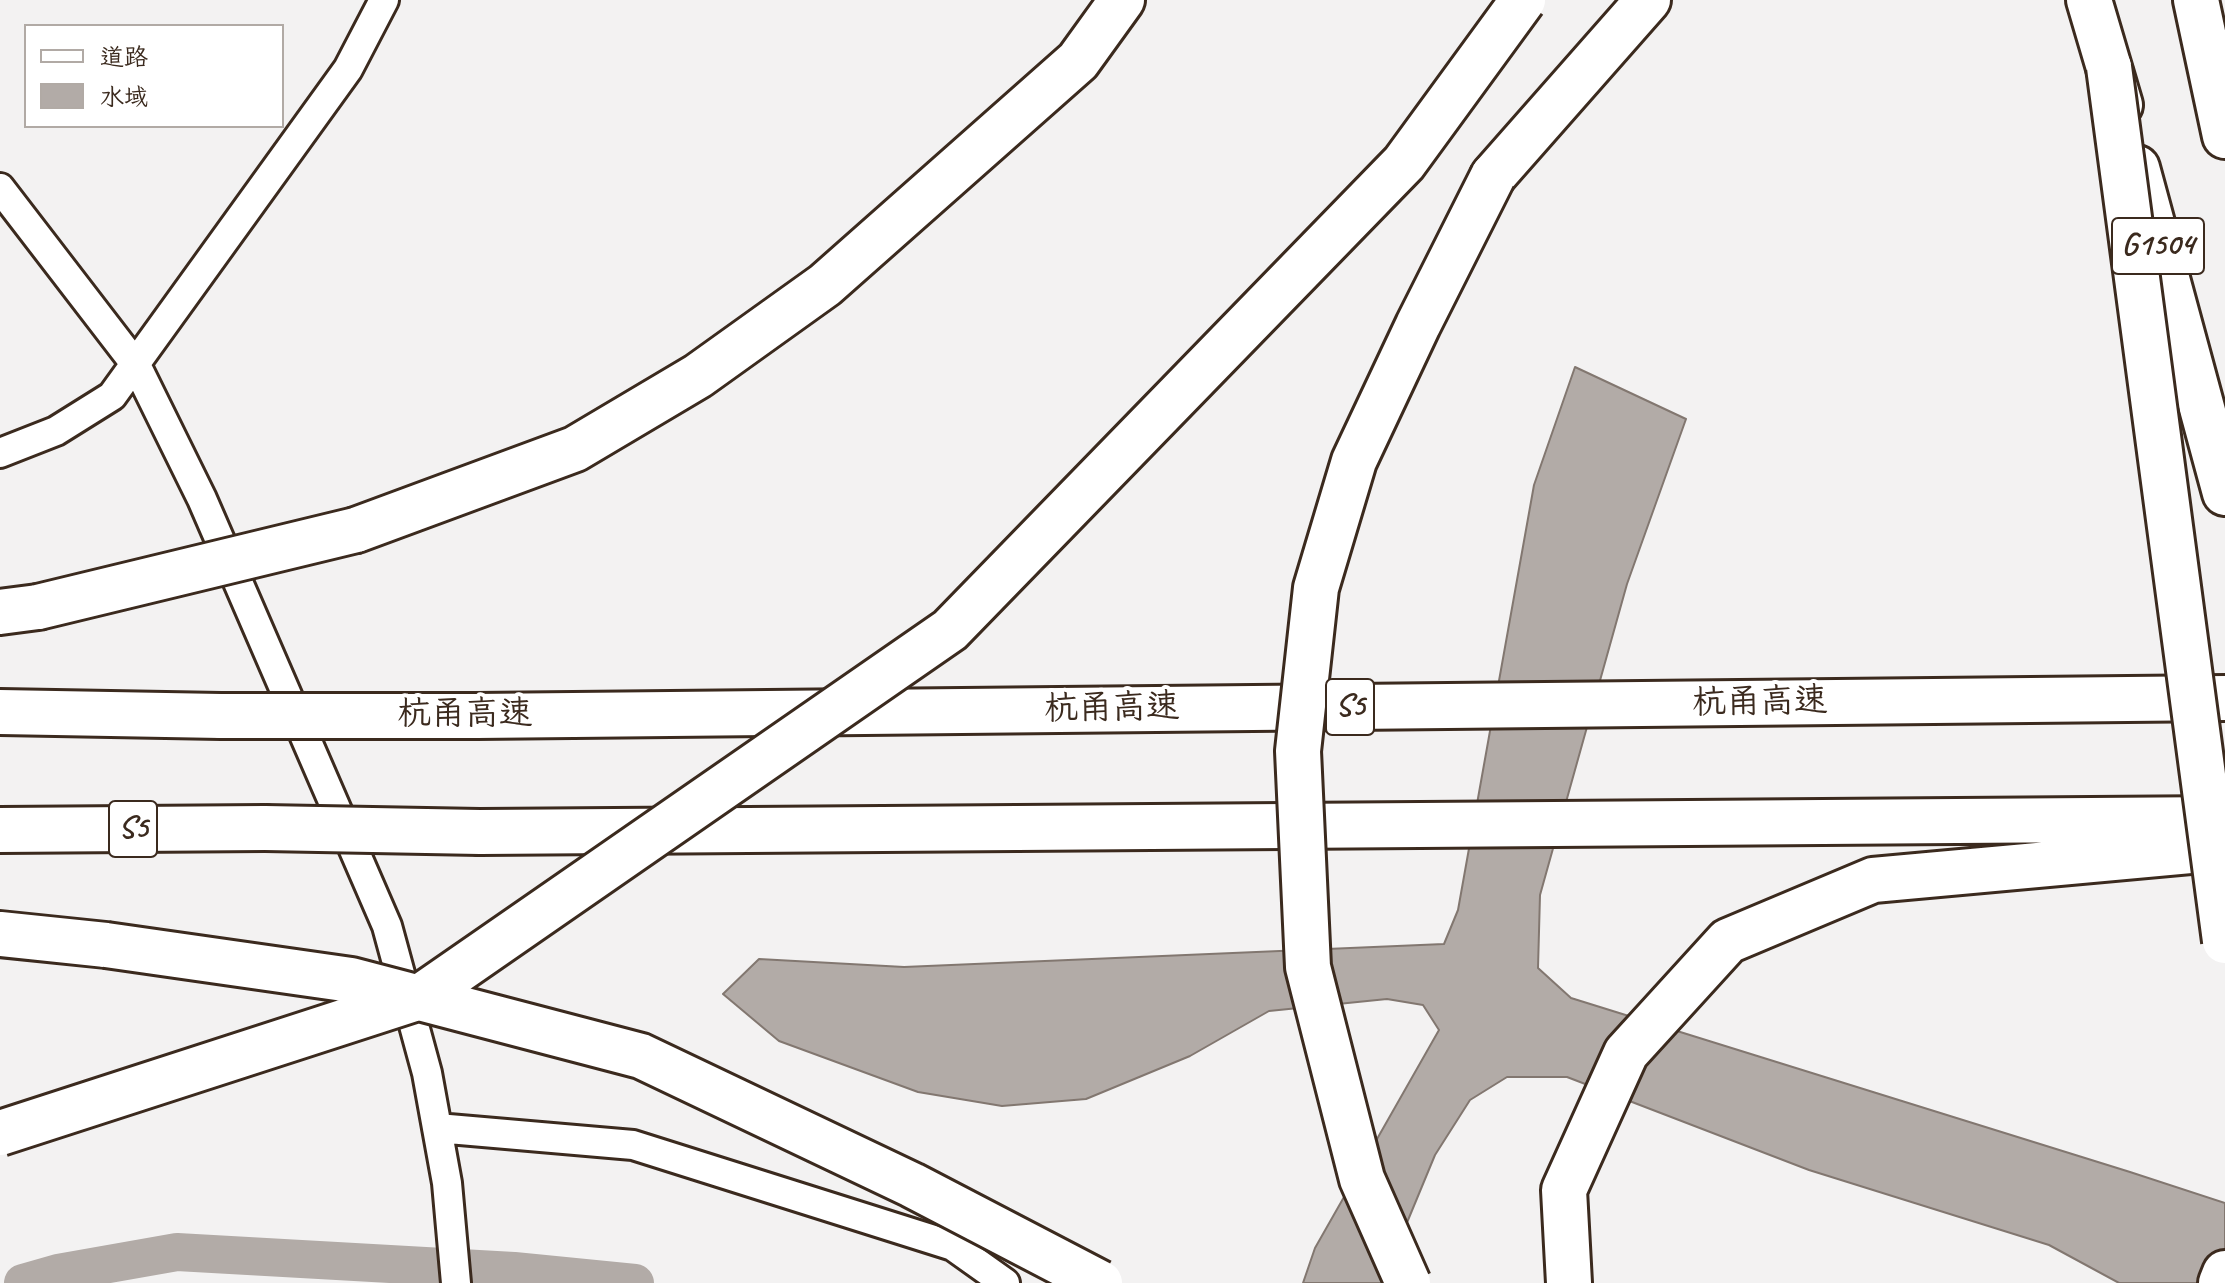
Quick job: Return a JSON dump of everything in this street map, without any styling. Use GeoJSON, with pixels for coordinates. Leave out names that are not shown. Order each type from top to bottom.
{"type":"FeatureCollection","features":[{"type":"Feature","properties":{"kind":"highway"},"geometry":{"type":"LineString","coordinates":[[19,610],[356,530],[575,449],[698,376],[825,285],[1078,61],[1122,0]]}},
{"type":"Feature","properties":{"kind":"highway"},"geometry":{"type":"LineString","coordinates":[[0,1133],[420,997],[950,630],[1404,163],[1523,0]]}},
{"type":"Feature","properties":{"kind":"highway"},"geometry":{"type":"LineString","coordinates":[[1408,1283],[1362,1179],[1308,967],[1298,751],[1316,588],[1354,461],[1493,176],[1648,0]]}},
{"type":"Feature","properties":{"kind":"highway","name":"G1504"},"geometry":{"type":"LineString","coordinates":[[2089,0],[2225,493]]}},
{"type":"Feature","properties":{"kind":"highway"},"geometry":{"type":"LineString","coordinates":[[2196,0],[2225,136]]}},
{"type":"Feature","properties":{"kind":"highway"},"geometry":{"type":"LineString","coordinates":[[2109,67],[2225,941]]}},
{"type":"Feature","properties":{"kind":"highway","name":"杭甬高速"},"geometry":{"type":"LineString","coordinates":[[0,712],[476,716],[2225,698]]}},
{"type":"Feature","properties":{"kind":"highway","name":"S5"},"geometry":{"type":"LineString","coordinates":[[0,830],[265,828],[480,832],[2225,819]]}},
{"type":"Feature","properties":{"kind":"highway"},"geometry":{"type":"LineString","coordinates":[[1569,1283],[1564,1190],[1626,1053],[1728,941],[1873,880],[2225,848]]}},
{"type":"Feature","properties":{"kind":"highway"},"geometry":{"type":"LineString","coordinates":[[0,934],[106,945],[351,980],[641,1056],[912,1185],[1100,1283]]}},
{"type":"Feature","properties":{"kind":"highway"},"geometry":{"type":"LineString","coordinates":[[2221,1283],[2225,1273]]}},
{"type":"Feature","properties":{"kind":"street"},"geometry":{"type":"LineString","coordinates":[[0,453],[56,431],[112,396],[348,69],[384,0]]}},
{"type":"Feature","properties":{"kind":"street"},"geometry":{"type":"LineString","coordinates":[[0,188],[136,365],[202,499],[387,926],[427,1073],[447,1183],[456,1283]]}},
{"type":"Feature","properties":{"kind":"street"},"geometry":{"type":"LineString","coordinates":[[437,1128],[633,1145],[953,1246],[1005,1283]]}},
{"type":"Feature","properties":{"kind":"water"},"geometry":{"type":"Polygon","coordinates":[[[1575,367],[1686,419],[1627,584],[1540,895],[1538,968],[1571,998],[2225,1203],[2225,1283],[2119,1283],[2049,1245],[1809,1170],[1567,1077],[1507,1077],[1470,1100],[1435,1155],[1382,1283],[1303,1283],[1315,1248],[1439,1030],[1423,1005],[1387,999],[1269,1011],[1190,1056],[1086,1099],[1002,1106],[918,1092],[779,1041],[723,994],[759,959],[904,967],[1444,944],[1458,910],[1534,485],[1575,367]]]}},
{"type":"Feature","properties":{"kind":"waterway"},"geometry":{"type":"LineString","coordinates":[[23,1283],[58,1273],[177,1252],[514,1271],[635,1283]]}}]}
